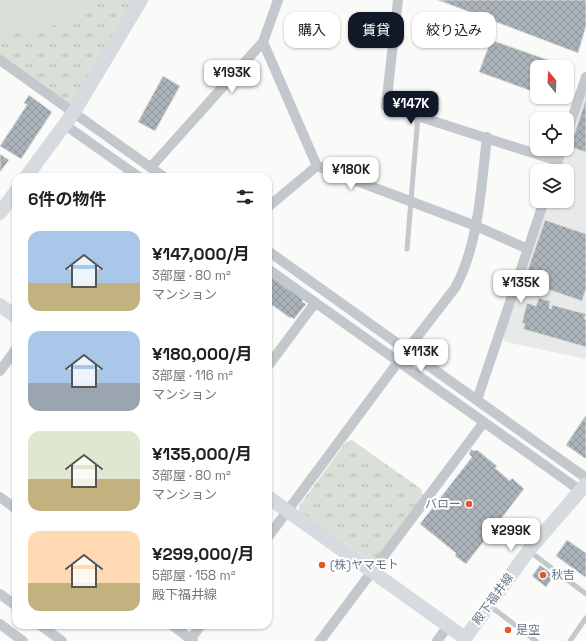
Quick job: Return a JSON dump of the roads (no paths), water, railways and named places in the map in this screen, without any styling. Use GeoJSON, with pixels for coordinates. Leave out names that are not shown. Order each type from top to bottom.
{"type":"FeatureCollection","features":[{"type":"Feature","properties":{"kind":"street"},"geometry":{"type":"LineString","coordinates":[[29,173],[74,112],[141,0]]}},
{"type":"Feature","properties":{"kind":"street"},"geometry":{"type":"LineString","coordinates":[[151,167],[263,42],[278,0]]}},
{"type":"Feature","properties":{"kind":"street"},"geometry":{"type":"LineString","coordinates":[[398,0],[386,106],[558,161]]}},
{"type":"Feature","properties":{"kind":"street"},"geometry":{"type":"LineString","coordinates":[[263,42],[317,166],[476,226],[528,249]]}},
{"type":"Feature","properties":{"kind":"street"},"geometry":{"type":"LineString","coordinates":[[0,60],[159,173]]}},
{"type":"Feature","properties":{"kind":"street"},"geometry":{"type":"LineString","coordinates":[[574,112],[586,76]]}},
{"type":"Feature","properties":{"kind":"street"},"geometry":{"type":"LineString","coordinates":[[65,125],[133,173]]}},
{"type":"Feature","properties":{"kind":"street"},"geometry":{"type":"LineString","coordinates":[[272,532],[455,288],[460,279],[476,226],[487,138]]}},
{"type":"Feature","properties":{"kind":"street"},"geometry":{"type":"LineString","coordinates":[[557,164],[560,156]]}},
{"type":"Feature","properties":{"kind":"street"},"geometry":{"type":"LineString","coordinates":[[272,203],[317,166]]}},
{"type":"Feature","properties":{"kind":"street"},"geometry":{"type":"LineString","coordinates":[[0,213],[12,196]]}},
{"type":"Feature","properties":{"kind":"street"},"geometry":{"type":"LineString","coordinates":[[477,400],[542,208]]}},
{"type":"Feature","properties":{"kind":"street"},"geometry":{"type":"LineString","coordinates":[[272,254],[477,400],[584,484]]}},
{"type":"Feature","properties":{"kind":"street"},"geometry":{"type":"LineString","coordinates":[[272,271],[484,422],[584,484]]}},
{"type":"Feature","properties":{"kind":"street"},"geometry":{"type":"LineString","coordinates":[[272,361],[315,303]]}},
{"type":"Feature","properties":{"kind":"street"},"geometry":{"type":"LineString","coordinates":[[0,306],[12,314]]}},
{"type":"Feature","properties":{"kind":"street"},"geometry":{"type":"LineString","coordinates":[[0,371],[12,354]]}},
{"type":"Feature","properties":{"kind":"street"},"geometry":{"type":"LineString","coordinates":[[320,641],[484,422]]}},
{"type":"Feature","properties":{"kind":"street","name":"殿下福井線"},"geometry":{"type":"LineString","coordinates":[[466,640],[489,605],[529,550],[584,484]]}},
{"type":"Feature","properties":{"kind":"street"},"geometry":{"type":"LineString","coordinates":[[0,497],[12,506]]}},
{"type":"Feature","properties":{"kind":"street"},"geometry":{"type":"LineString","coordinates":[[272,500],[466,640]]}},
{"type":"Feature","properties":{"kind":"street"},"geometry":{"type":"LineString","coordinates":[[0,594],[12,603]]}},
{"type":"Feature","properties":{"kind":"street"},"geometry":{"type":"LineString","coordinates":[[0,624],[23,641]]}},
{"type":"Feature","properties":{"kind":"street"},"geometry":{"type":"LineString","coordinates":[[437,641],[448,626]]}},
{"type":"Feature","properties":{"kind":"street"},"geometry":{"type":"LineString","coordinates":[[46,629],[62,641]]}},
{"type":"Feature","properties":{"kind":"street"},"geometry":{"type":"LineString","coordinates":[[177,629],[191,640],[198,629]]}},
{"type":"Feature","properties":{"kind":"lane"},"geometry":{"type":"LineString","coordinates":[[407,249],[418,116]]}},
{"type":"Feature","properties":{"kind":"lane"},"geometry":{"type":"LineString","coordinates":[[529,550],[586,594]]}},
{"type":"Feature","properties":{"kind":"lane"},"geometry":{"type":"LineString","coordinates":[[489,605],[536,641]]}},
{"type":"Feature","properties":{"kind":"lane"},"geometry":{"type":"LineString","coordinates":[[570,641],[586,618]]}},
{"type":"Feature","properties":{"kind":"place","name":"バロー"},"geometry":{"type":"Point","coordinates":[469,504]}},
{"type":"Feature","properties":{"kind":"place","name":"(株)ヤマモト"},"geometry":{"type":"Point","coordinates":[322,565]}},
{"type":"Feature","properties":{"kind":"place","name":"秋吉"},"geometry":{"type":"Point","coordinates":[543,575]}},
{"type":"Feature","properties":{"kind":"place","name":"是空"},"geometry":{"type":"Point","coordinates":[508,630]}}]}
